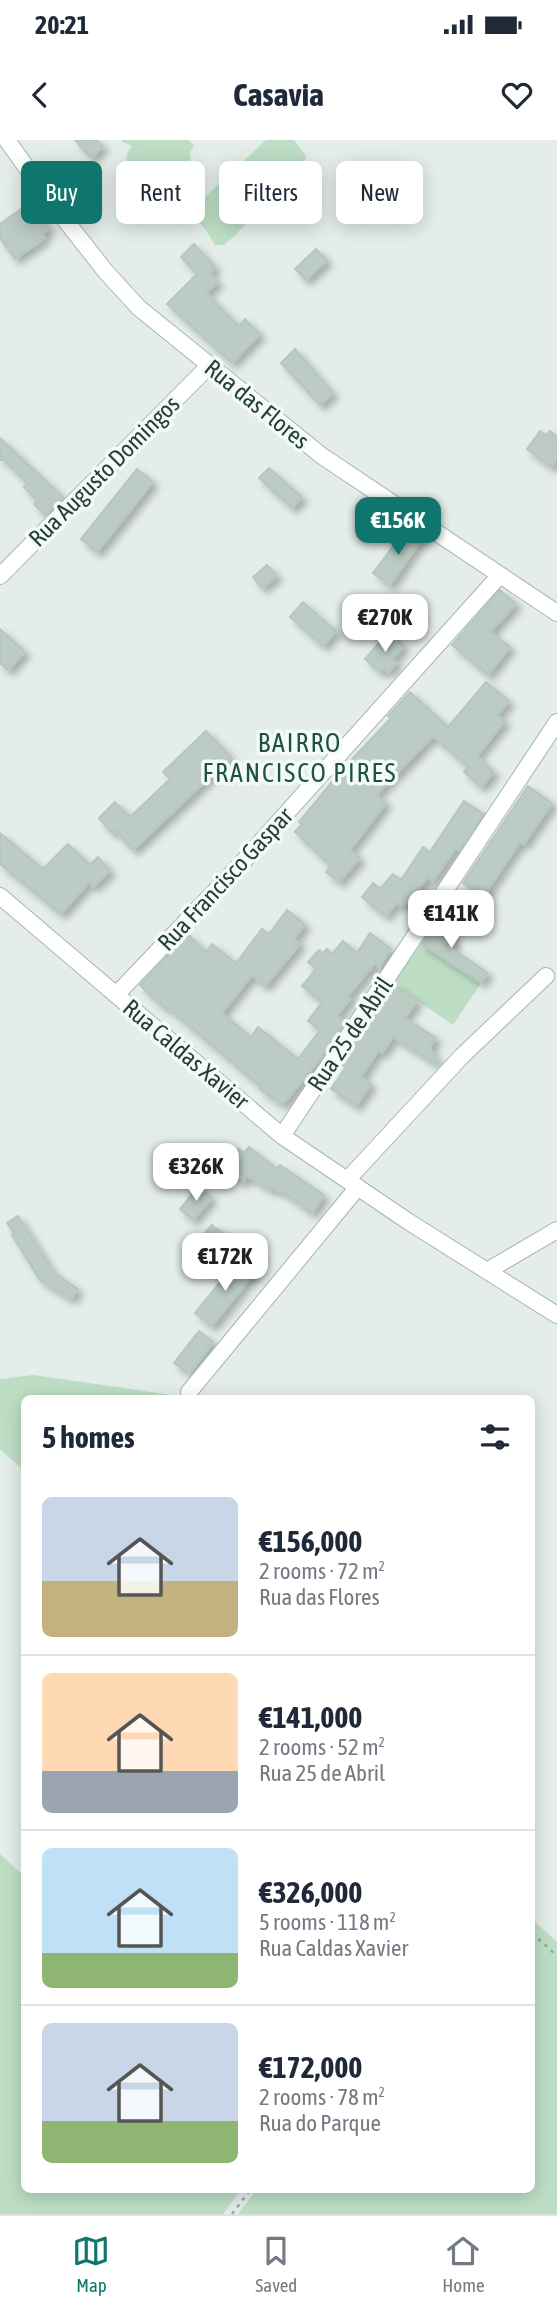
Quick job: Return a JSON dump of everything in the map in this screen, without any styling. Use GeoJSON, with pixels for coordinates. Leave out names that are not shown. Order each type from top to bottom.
{"type":"FeatureCollection","features":[{"type":"Feature","properties":{"kind":"street","name":"Rua das Flores"},"geometry":{"type":"LineString","coordinates":[[7,140],[106,272],[139,308],[322,456],[557,613]]}},
{"type":"Feature","properties":{"kind":"street","name":"Rua Augusto Domingos"},"geometry":{"type":"LineString","coordinates":[[0,576],[209,366]]}},
{"type":"Feature","properties":{"kind":"street","name":"Rua Francisco Gaspar"},"geometry":{"type":"LineString","coordinates":[[116,995],[240,865],[500,575]]}},
{"type":"Feature","properties":{"kind":"street","name":"Rua 25 de Abril"},"geometry":{"type":"LineString","coordinates":[[282,1136],[557,722]]}},
{"type":"Feature","properties":{"kind":"street","name":"Rua Caldas Xavier"},"geometry":{"type":"LineString","coordinates":[[0,896],[282,1136],[557,1315]]}},
{"type":"Feature","properties":{"kind":"street"},"geometry":{"type":"LineString","coordinates":[[189,1392],[353,1184],[461,1056],[546,976]]}},
{"type":"Feature","properties":{"kind":"street"},"geometry":{"type":"LineString","coordinates":[[487,1271],[557,1230]]}},
{"type":"Feature","properties":{"kind":"path"},"geometry":{"type":"LineString","coordinates":[[535,1936],[557,1956]]}},
{"type":"Feature","properties":{"kind":"path"},"geometry":{"type":"LineString","coordinates":[[232,2214],[248,2193]]}},
{"type":"Feature","properties":{"kind":"green space"},"geometry":{"type":"Polygon","coordinates":[[[189,140],[194,146],[190,152],[191,161],[127,161],[132,146],[122,142],[189,140]]]}},
{"type":"Feature","properties":{"kind":"green space"},"geometry":{"type":"Polygon","coordinates":[[[266,140],[294,140],[306,156],[305,161],[244,161],[266,140]]]}},
{"type":"Feature","properties":{"kind":"green space"},"geometry":{"type":"Polygon","coordinates":[[[219,184],[219,224],[246,224],[224,245],[215,245],[200,224],[205,224],[205,197],[219,184]]]}},
{"type":"Feature","properties":{"kind":"green space"},"geometry":{"type":"Polygon","coordinates":[[[421,943],[481,983],[453,1025],[393,984],[421,943]]]}},
{"type":"Feature","properties":{"kind":"green space"},"geometry":{"type":"Polygon","coordinates":[[[34,1375],[171,1395],[21,1395],[21,1468],[0,1449],[0,1379],[34,1375]]]}},
{"type":"Feature","properties":{"kind":"green space"},"geometry":{"type":"Polygon","coordinates":[[[0,1854],[21,1873],[21,2193],[238,2193],[223,2214],[0,2214],[0,1854]]]}},
{"type":"Feature","properties":{"kind":"green space"},"geometry":{"type":"Polygon","coordinates":[[[535,1922],[557,1942],[557,2214],[238,2214],[254,2193],[535,2193],[535,1922]]]}},
{"type":"Feature","properties":{"kind":"building"},"geometry":{"type":"Polygon","coordinates":[[[75,140],[97,140],[103,147],[91,158],[75,140]]]}},
{"type":"Feature","properties":{"kind":"building"},"geometry":{"type":"Polygon","coordinates":[[[21,209],[21,224],[45,224],[49,229],[42,234],[45,238],[15,259],[0,238],[0,224],[21,209]]]}},
{"type":"Feature","properties":{"kind":"building"},"geometry":{"type":"Polygon","coordinates":[[[194,244],[215,267],[209,273],[218,282],[206,293],[239,326],[245,319],[260,334],[232,363],[167,304],[197,274],[181,257],[194,244]]]}},
{"type":"Feature","properties":{"kind":"building"},"geometry":{"type":"Polygon","coordinates":[[[316,249],[327,260],[306,280],[295,269],[316,249]]]}},
{"type":"Feature","properties":{"kind":"building"},"geometry":{"type":"Polygon","coordinates":[[[295,349],[333,393],[320,405],[281,363],[295,349]]]}},
{"type":"Feature","properties":{"kind":"building"},"geometry":{"type":"Polygon","coordinates":[[[540,431],[546,435],[550,431],[557,437],[557,459],[551,467],[527,449],[540,431]]]}},
{"type":"Feature","properties":{"kind":"building"},"geometry":{"type":"Polygon","coordinates":[[[0,438],[63,497],[45,515],[34,504],[37,501],[24,487],[27,483],[4,460],[0,460],[0,438]]]}},
{"type":"Feature","properties":{"kind":"building"},"geometry":{"type":"Polygon","coordinates":[[[269,468],[302,497],[292,508],[259,478],[269,468]]]}},
{"type":"Feature","properties":{"kind":"building"},"geometry":{"type":"Polygon","coordinates":[[[137,469],[153,482],[97,552],[81,539],[137,469]]]}},
{"type":"Feature","properties":{"kind":"building"},"geometry":{"type":"Polygon","coordinates":[[[406,529],[422,539],[390,585],[373,573],[406,529]]]}},
{"type":"Feature","properties":{"kind":"building"},"geometry":{"type":"Polygon","coordinates":[[[267,565],[277,576],[262,588],[253,577],[267,565]]]}},
{"type":"Feature","properties":{"kind":"building"},"geometry":{"type":"Polygon","coordinates":[[[500,590],[516,604],[490,632],[510,647],[488,675],[452,645],[500,590]]]}},
{"type":"Feature","properties":{"kind":"building"},"geometry":{"type":"Polygon","coordinates":[[[303,602],[336,631],[323,646],[290,617],[303,602]]]}},
{"type":"Feature","properties":{"kind":"building"},"geometry":{"type":"Polygon","coordinates":[[[0,629],[25,652],[8,670],[0,663],[0,629]]]}},
{"type":"Feature","properties":{"kind":"building"},"geometry":{"type":"Polygon","coordinates":[[[389,632],[404,646],[392,659],[397,663],[388,672],[384,669],[380,672],[365,659],[389,632]]]}},
{"type":"Feature","properties":{"kind":"building"},"geometry":{"type":"Polygon","coordinates":[[[486,682],[509,701],[497,715],[505,721],[477,756],[494,772],[481,787],[464,772],[468,767],[433,736],[376,795],[386,803],[350,850],[360,858],[339,882],[326,872],[331,866],[295,832],[302,824],[299,822],[341,771],[391,718],[388,716],[410,692],[448,727],[486,682]]]}},
{"type":"Feature","properties":{"kind":"building"},"geometry":{"type":"Polygon","coordinates":[[[206,731],[231,757],[133,850],[115,830],[112,833],[99,818],[115,802],[130,817],[170,779],[163,772],[206,731]]]}},
{"type":"Feature","properties":{"kind":"building"},"geometry":{"type":"Polygon","coordinates":[[[528,786],[552,803],[524,844],[520,842],[483,897],[463,883],[528,786]]]}},
{"type":"Feature","properties":{"kind":"building"},"geometry":{"type":"Polygon","coordinates":[[[464,801],[484,814],[459,851],[455,849],[433,881],[428,877],[405,905],[403,903],[401,906],[397,902],[386,916],[362,897],[373,883],[380,889],[393,874],[401,880],[423,847],[430,852],[464,801]]]}},
{"type":"Feature","properties":{"kind":"building"},"geometry":{"type":"Polygon","coordinates":[[[0,833],[43,869],[68,844],[90,865],[98,857],[110,871],[93,887],[89,882],[61,914],[0,864],[0,833]]]}},
{"type":"Feature","properties":{"kind":"building"},"geometry":{"type":"Polygon","coordinates":[[[287,910],[305,924],[294,939],[300,944],[265,986],[252,975],[222,1013],[251,1037],[258,1027],[298,1059],[320,1030],[308,1021],[322,1002],[302,986],[316,969],[308,962],[319,950],[323,953],[327,949],[332,954],[343,941],[357,953],[370,933],[391,949],[379,967],[375,963],[347,997],[350,999],[337,1016],[345,1022],[324,1054],[281,1104],[140,985],[188,934],[206,952],[212,944],[236,963],[262,929],[269,934],[287,910]]]}},
{"type":"Feature","properties":{"kind":"building"},"geometry":{"type":"Polygon","coordinates":[[[441,915],[452,922],[446,931],[454,936],[451,940],[455,943],[451,948],[488,973],[481,983],[422,944],[441,915]]]}},
{"type":"Feature","properties":{"kind":"building"},"geometry":{"type":"Polygon","coordinates":[[[395,985],[417,1001],[405,1018],[436,1038],[430,1047],[439,1066],[393,1037],[382,1053],[378,1051],[361,1077],[371,1084],[356,1106],[331,1089],[346,1067],[342,1065],[395,985]]]}},
{"type":"Feature","properties":{"kind":"building"},"geometry":{"type":"Polygon","coordinates":[[[249,1147],[277,1169],[280,1165],[324,1195],[312,1213],[284,1193],[272,1188],[271,1190],[247,1176],[242,1183],[222,1166],[234,1151],[239,1149],[244,1153],[249,1147]]]}},
{"type":"Feature","properties":{"kind":"building"},"geometry":{"type":"Polygon","coordinates":[[[198,1187],[212,1198],[193,1220],[180,1209],[198,1187]]]}},
{"type":"Feature","properties":{"kind":"building"},"geometry":{"type":"Polygon","coordinates":[[[18,1216],[53,1272],[78,1289],[71,1299],[40,1280],[7,1223],[18,1216]]]}},
{"type":"Feature","properties":{"kind":"building"},"geometry":{"type":"Polygon","coordinates":[[[212,1225],[232,1242],[223,1253],[202,1236],[212,1225]]]}},
{"type":"Feature","properties":{"kind":"building"},"geometry":{"type":"Polygon","coordinates":[[[239,1259],[255,1272],[212,1326],[195,1313],[239,1259]]]}},
{"type":"Feature","properties":{"kind":"building"},"geometry":{"type":"Polygon","coordinates":[[[199,1331],[213,1342],[189,1374],[174,1363],[199,1331]]]}},
{"type":"Feature","properties":{"kind":"district","name":"BAIRRO FRANCISCO PIRES"},"geometry":{"type":"Point","coordinates":[300,758]}}]}
